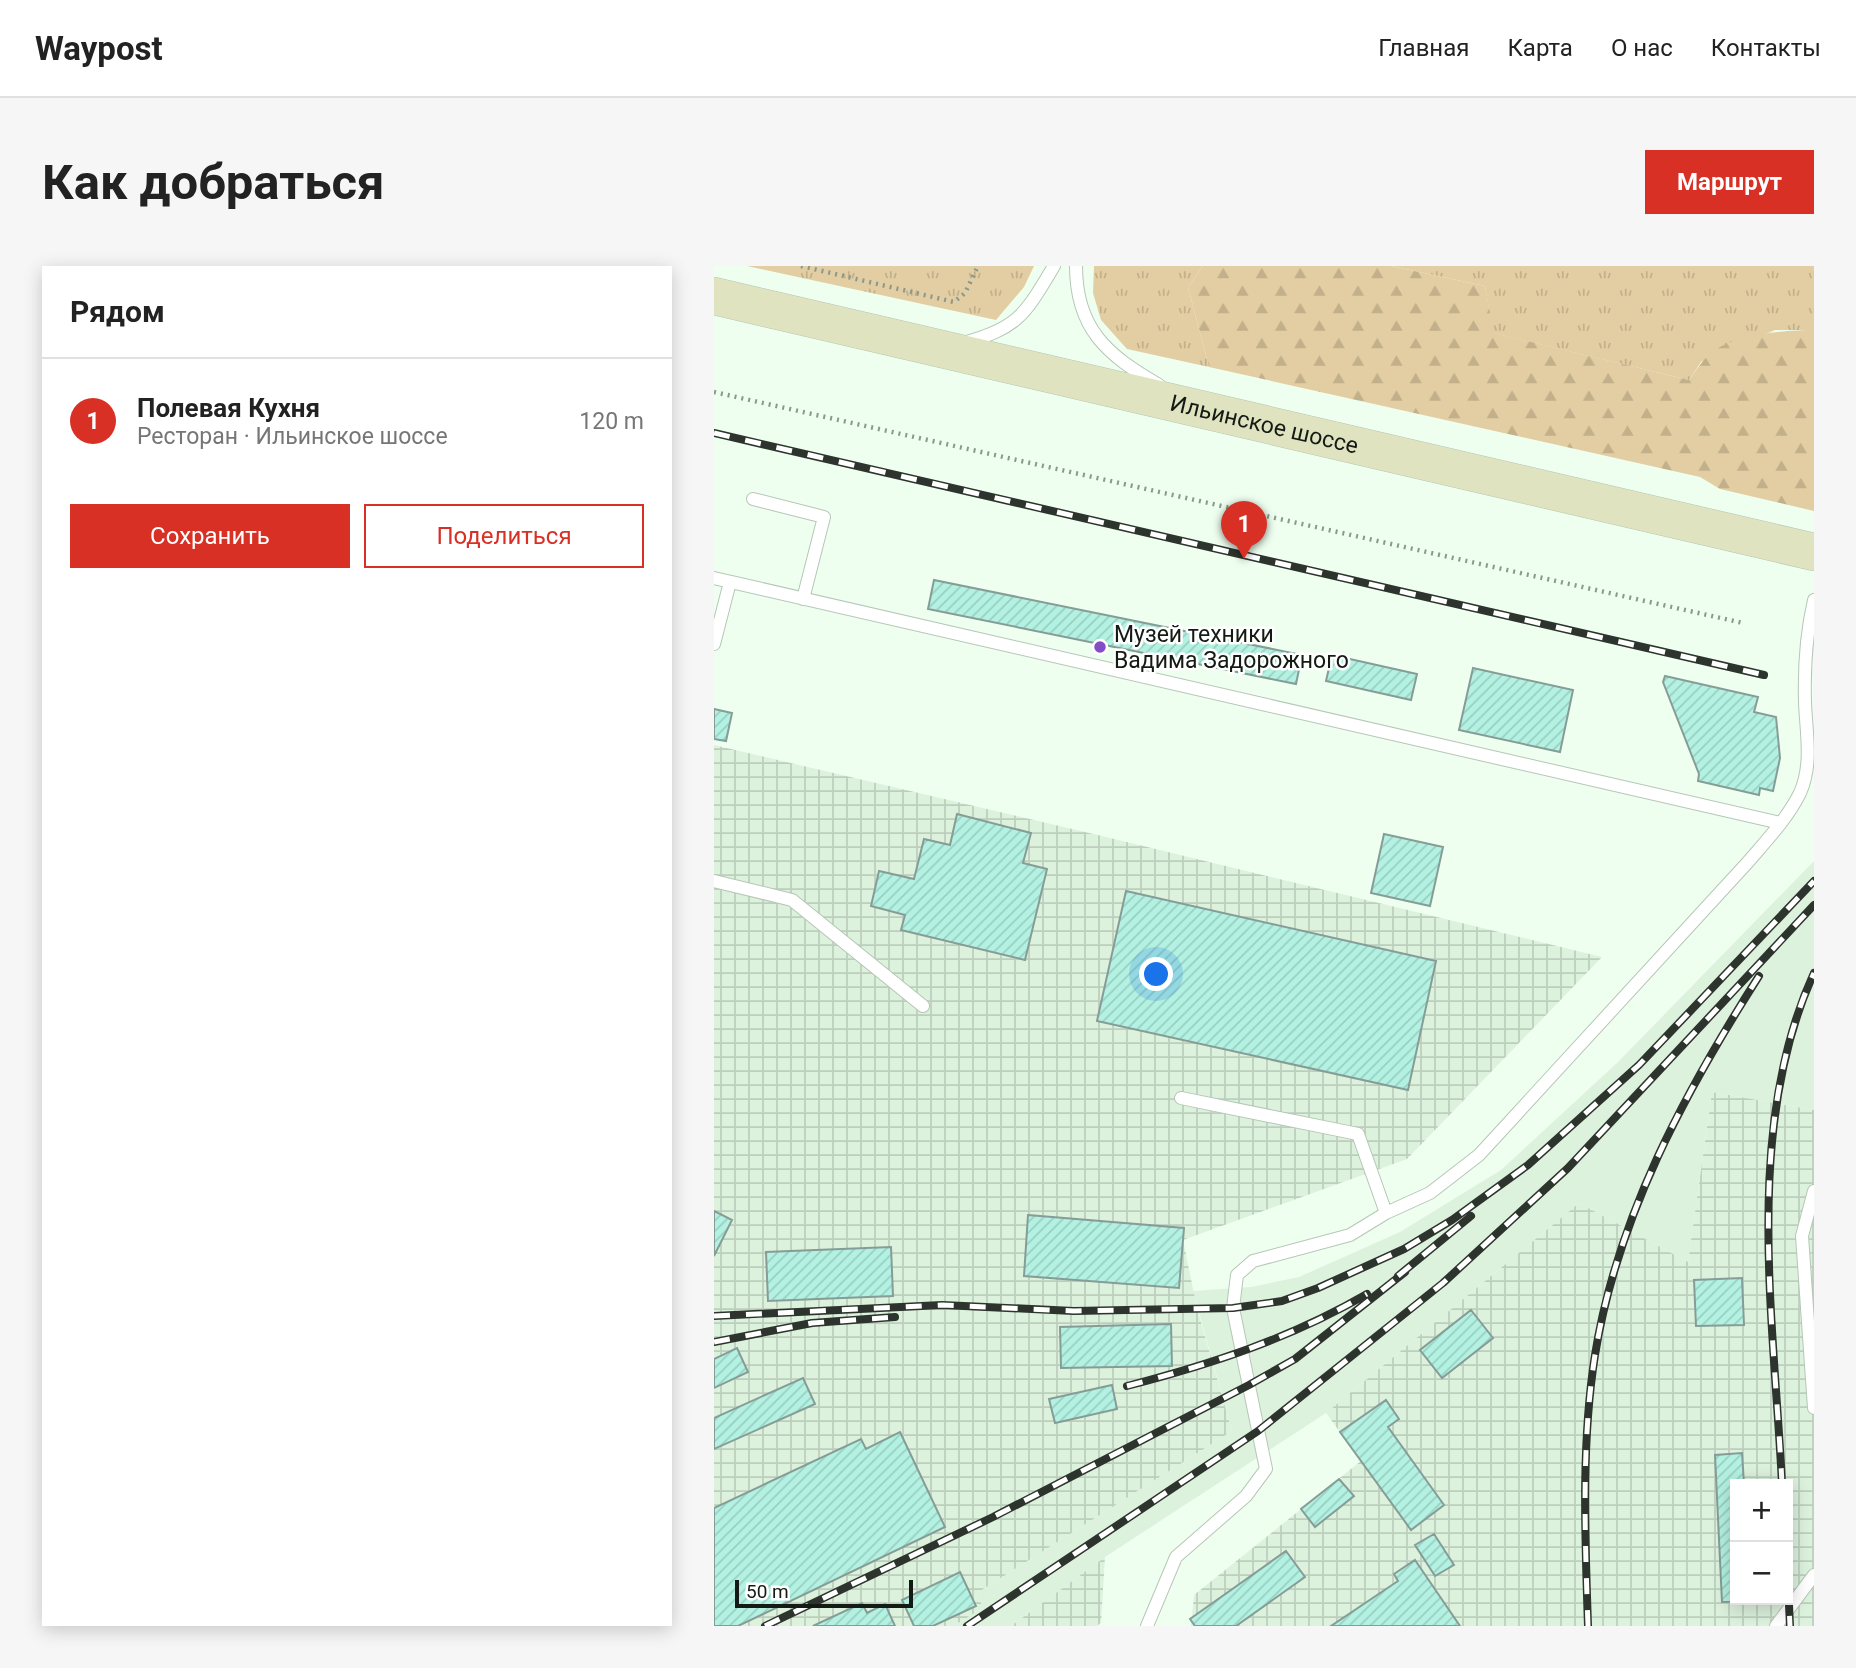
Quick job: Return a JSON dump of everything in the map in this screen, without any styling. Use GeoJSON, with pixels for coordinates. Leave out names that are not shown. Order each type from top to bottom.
{"type":"FeatureCollection","features":[{"type":"Feature","properties":{"kind":"main road","name":"Ильинское шоссе"},"geometry":{"type":"LineString","coordinates":[[714,296],[1814,552]]}},
{"type":"Feature","properties":{"kind":"lane"},"geometry":{"type":"LineString","coordinates":[[941,348],[1010,328],[1025,312],[1054,266]]}},
{"type":"Feature","properties":{"kind":"lane"},"geometry":{"type":"LineString","coordinates":[[1076,266],[1080,308],[1090,330],[1106,349],[1146,378],[1198,408]]}},
{"type":"Feature","properties":{"kind":"lane"},"geometry":{"type":"LineString","coordinates":[[753,499],[824,517],[803,598]]}},
{"type":"Feature","properties":{"kind":"lane"},"geometry":{"type":"LineString","coordinates":[[714,578],[1780,823]]}},
{"type":"Feature","properties":{"kind":"lane"},"geometry":{"type":"LineString","coordinates":[[714,645],[730,582]]}},
{"type":"Feature","properties":{"kind":"lane"},"geometry":{"type":"LineString","coordinates":[[1147,1626],[1176,1557],[1246,1496],[1266,1469],[1233,1308],[1237,1275],[1253,1261],[1350,1235],[1386,1213],[1430,1194],[1479,1155],[1780,823],[1801,792],[1809,750],[1805,703],[1806,636],[1814,600]]}},
{"type":"Feature","properties":{"kind":"lane"},"geometry":{"type":"LineString","coordinates":[[714,881],[792,900],[923,1006]]}},
{"type":"Feature","properties":{"kind":"lane"},"geometry":{"type":"LineString","coordinates":[[1181,1098],[1357,1134],[1386,1213]]}},
{"type":"Feature","properties":{"kind":"lane"},"geometry":{"type":"LineString","coordinates":[[1814,1191],[1802,1236],[1814,1408]]}},
{"type":"Feature","properties":{"kind":"lane"},"geometry":{"type":"LineString","coordinates":[[1776,1626],[1814,1576]]}},
{"type":"Feature","properties":{"kind":"path"},"geometry":{"type":"LineString","coordinates":[[801,266],[954,302],[970,286],[978,266]]}},
{"type":"Feature","properties":{"kind":"path"},"geometry":{"type":"LineString","coordinates":[[714,392],[1743,623]]}},
{"type":"Feature","properties":{"kind":"shaded area"},"geometry":{"type":"Polygon","coordinates":[[[714,745],[1602,957],[1407,1159],[1183,1240],[1197,1308],[1232,1431],[977,1593],[983,1608],[953,1626],[714,1626],[714,745]]]}},
{"type":"Feature","properties":{"kind":"shaded area"},"geometry":{"type":"Polygon","coordinates":[[[1814,861],[1814,1110],[1712,1092],[1688,1262],[1579,1203],[1326,1413],[1105,1557],[1011,1626],[953,1626],[983,1608],[977,1593],[1232,1431],[1193,1291],[1251,1287],[1299,1277],[1400,1232],[1501,1170],[1618,1062],[1814,861]]]}},
{"type":"Feature","properties":{"kind":"shaded area"},"geometry":{"type":"Polygon","coordinates":[[[1712,1092],[1814,1110],[1814,1626],[1191,1626],[1194,1595],[1361,1461],[1326,1413],[1579,1203],[1688,1262],[1712,1092]]]}},
{"type":"Feature","properties":{"kind":"shaded area"},"geometry":{"type":"Polygon","coordinates":[[[1105,1557],[1101,1623],[1097,1626],[1011,1626],[1105,1557]]]}},
{"type":"Feature","properties":{"kind":"green space"},"geometry":{"type":"Polygon","coordinates":[[[747,266],[1034,266],[1024,287],[996,320],[747,266]]]}},
{"type":"Feature","properties":{"kind":"green space"},"geometry":{"type":"Polygon","coordinates":[[[1094,266],[1203,266],[1188,287],[1209,367],[1127,349],[1101,320],[1093,293],[1094,266]]]}},
{"type":"Feature","properties":{"kind":"green space"},"geometry":{"type":"Polygon","coordinates":[[[1203,266],[1391,266],[1485,286],[1494,333],[1689,380],[1710,354],[1724,345],[1776,332],[1814,330],[1814,511],[1720,489],[1700,477],[1209,367],[1188,287],[1203,266]]]}},
{"type":"Feature","properties":{"kind":"green space"},"geometry":{"type":"Polygon","coordinates":[[[1391,266],[1814,266],[1814,330],[1775,330],[1701,362],[1689,380],[1493,333],[1485,286],[1391,266]]]}},
{"type":"Feature","properties":{"kind":"building"},"geometry":{"type":"Polygon","coordinates":[[[934,580],[1302,655],[1296,684],[928,609],[934,580]]]}},
{"type":"Feature","properties":{"kind":"building"},"geometry":{"type":"Polygon","coordinates":[[[1332,655],[1417,674],[1411,700],[1326,681],[1332,655]]]}},
{"type":"Feature","properties":{"kind":"building"},"geometry":{"type":"Polygon","coordinates":[[[1473,668],[1573,690],[1560,752],[1459,730],[1473,668]]]}},
{"type":"Feature","properties":{"kind":"building"},"geometry":{"type":"Polygon","coordinates":[[[1665,676],[1758,697],[1754,712],[1776,717],[1780,758],[1773,791],[1760,788],[1759,795],[1698,781],[1699,774],[1663,682],[1665,676]]]}},
{"type":"Feature","properties":{"kind":"building"},"geometry":{"type":"Polygon","coordinates":[[[714,709],[732,713],[726,741],[714,739],[714,709]]]}},
{"type":"Feature","properties":{"kind":"building"},"geometry":{"type":"Polygon","coordinates":[[[957,814],[1031,833],[1023,863],[1047,869],[1025,960],[901,930],[905,915],[871,906],[879,871],[914,879],[924,839],[950,845],[957,814]]]}},
{"type":"Feature","properties":{"kind":"building"},"geometry":{"type":"Polygon","coordinates":[[[1384,834],[1443,847],[1430,906],[1371,893],[1384,834]]]}},
{"type":"Feature","properties":{"kind":"building"},"geometry":{"type":"Polygon","coordinates":[[[1126,891],[1436,961],[1408,1090],[1097,1021],[1126,891]]]}},
{"type":"Feature","properties":{"kind":"building"},"geometry":{"type":"Polygon","coordinates":[[[714,1211],[732,1220],[714,1256],[714,1211]]]}},
{"type":"Feature","properties":{"kind":"building"},"geometry":{"type":"Polygon","coordinates":[[[1028,1215],[1184,1228],[1179,1288],[1024,1276],[1028,1215]]]}},
{"type":"Feature","properties":{"kind":"building"},"geometry":{"type":"Polygon","coordinates":[[[891,1247],[893,1296],[768,1301],[766,1252],[891,1247]]]}},
{"type":"Feature","properties":{"kind":"building"},"geometry":{"type":"Polygon","coordinates":[[[1742,1278],[1744,1325],[1696,1326],[1694,1280],[1742,1278]]]}},
{"type":"Feature","properties":{"kind":"building"},"geometry":{"type":"Polygon","coordinates":[[[1471,1310],[1493,1338],[1442,1378],[1420,1350],[1471,1310]]]}},
{"type":"Feature","properties":{"kind":"building"},"geometry":{"type":"Polygon","coordinates":[[[1171,1324],[1172,1366],[1061,1368],[1060,1327],[1171,1324]]]}},
{"type":"Feature","properties":{"kind":"building"},"geometry":{"type":"Polygon","coordinates":[[[737,1348],[748,1372],[714,1388],[714,1359],[737,1348]]]}},
{"type":"Feature","properties":{"kind":"building"},"geometry":{"type":"Polygon","coordinates":[[[803,1378],[815,1404],[714,1449],[714,1418],[803,1378]]]}},
{"type":"Feature","properties":{"kind":"building"},"geometry":{"type":"Polygon","coordinates":[[[1112,1385],[1117,1409],[1055,1423],[1049,1399],[1112,1385]]]}},
{"type":"Feature","properties":{"kind":"building"},"geometry":{"type":"Polygon","coordinates":[[[1386,1400],[1399,1419],[1388,1427],[1444,1505],[1411,1530],[1340,1432],[1386,1400]]]}},
{"type":"Feature","properties":{"kind":"building"},"geometry":{"type":"Polygon","coordinates":[[[900,1432],[945,1527],[738,1626],[714,1626],[714,1508],[861,1439],[866,1449],[900,1432]]]}},
{"type":"Feature","properties":{"kind":"building"},"geometry":{"type":"Polygon","coordinates":[[[1742,1453],[1744,1479],[1730,1479],[1730,1602],[1722,1602],[1715,1455],[1742,1453]]]}},
{"type":"Feature","properties":{"kind":"building"},"geometry":{"type":"Polygon","coordinates":[[[1339,1479],[1354,1496],[1315,1527],[1301,1509],[1339,1479]]]}},
{"type":"Feature","properties":{"kind":"building"},"geometry":{"type":"Polygon","coordinates":[[[1434,1534],[1454,1565],[1435,1576],[1415,1545],[1434,1534]]]}},
{"type":"Feature","properties":{"kind":"building"},"geometry":{"type":"Polygon","coordinates":[[[1286,1551],[1305,1577],[1236,1626],[1195,1626],[1190,1619],[1286,1551]]]}},
{"type":"Feature","properties":{"kind":"building"},"geometry":{"type":"Polygon","coordinates":[[[1415,1560],[1460,1626],[1331,1626],[1398,1581],[1394,1574],[1415,1560]]]}},
{"type":"Feature","properties":{"kind":"building"},"geometry":{"type":"Polygon","coordinates":[[[960,1572],[976,1606],[933,1626],[914,1626],[902,1600],[960,1572]]]}},
{"type":"Feature","properties":{"kind":"building"},"geometry":{"type":"Polygon","coordinates":[[[862,1603],[867,1613],[885,1604],[895,1626],[813,1626],[862,1603]]]}},
{"type":"Feature","properties":{"kind":"railway"},"geometry":{"type":"LineString","coordinates":[[714,433],[1764,675]]}},
{"type":"Feature","properties":{"kind":"railway"},"geometry":{"type":"LineString","coordinates":[[714,1316],[942,1305],[1074,1311],[1233,1308],[1282,1301],[1318,1288],[1404,1249],[1452,1220],[1528,1165],[1639,1065],[1814,881]]}},
{"type":"Feature","properties":{"kind":"railway"},"geometry":{"type":"LineString","coordinates":[[967,1626],[1258,1431],[1443,1283],[1568,1168],[1814,905]]}},
{"type":"Feature","properties":{"kind":"railway"},"geometry":{"type":"LineString","coordinates":[[1782,1479],[1770,1291],[1768,1225],[1771,1159],[1778,1095],[1792,1032],[1814,973]]}},
{"type":"Feature","properties":{"kind":"railway"},"geometry":{"type":"LineString","coordinates":[[1588,1626],[1585,1490],[1588,1422],[1595,1355],[1605,1304],[1637,1205],[1658,1157],[1705,1065],[1759,976]]}},
{"type":"Feature","properties":{"kind":"railway"},"geometry":{"type":"LineString","coordinates":[[1398,1276],[1471,1216]]}},
{"type":"Feature","properties":{"kind":"railway"},"geometry":{"type":"LineString","coordinates":[[765,1626],[993,1517],[1249,1385],[1295,1359],[1405,1272]]}},
{"type":"Feature","properties":{"kind":"railway"},"geometry":{"type":"LineString","coordinates":[[1127,1386],[1190,1369],[1280,1337],[1367,1294]]}},
{"type":"Feature","properties":{"kind":"railway"},"geometry":{"type":"LineString","coordinates":[[714,1342],[812,1323],[895,1317]]}},
{"type":"Feature","properties":{"kind":"railway"},"geometry":{"type":"LineString","coordinates":[[1789,1605],[1790,1626]]}},
{"type":"Feature","properties":{"kind":"place","name":"Полевая Кухня"},"geometry":{"type":"Point","coordinates":[1244,559]}},
{"type":"Feature","properties":{"kind":"place","name":"Музей техники Вадима Задорожного"},"geometry":{"type":"Point","coordinates":[1100,647]}}]}
